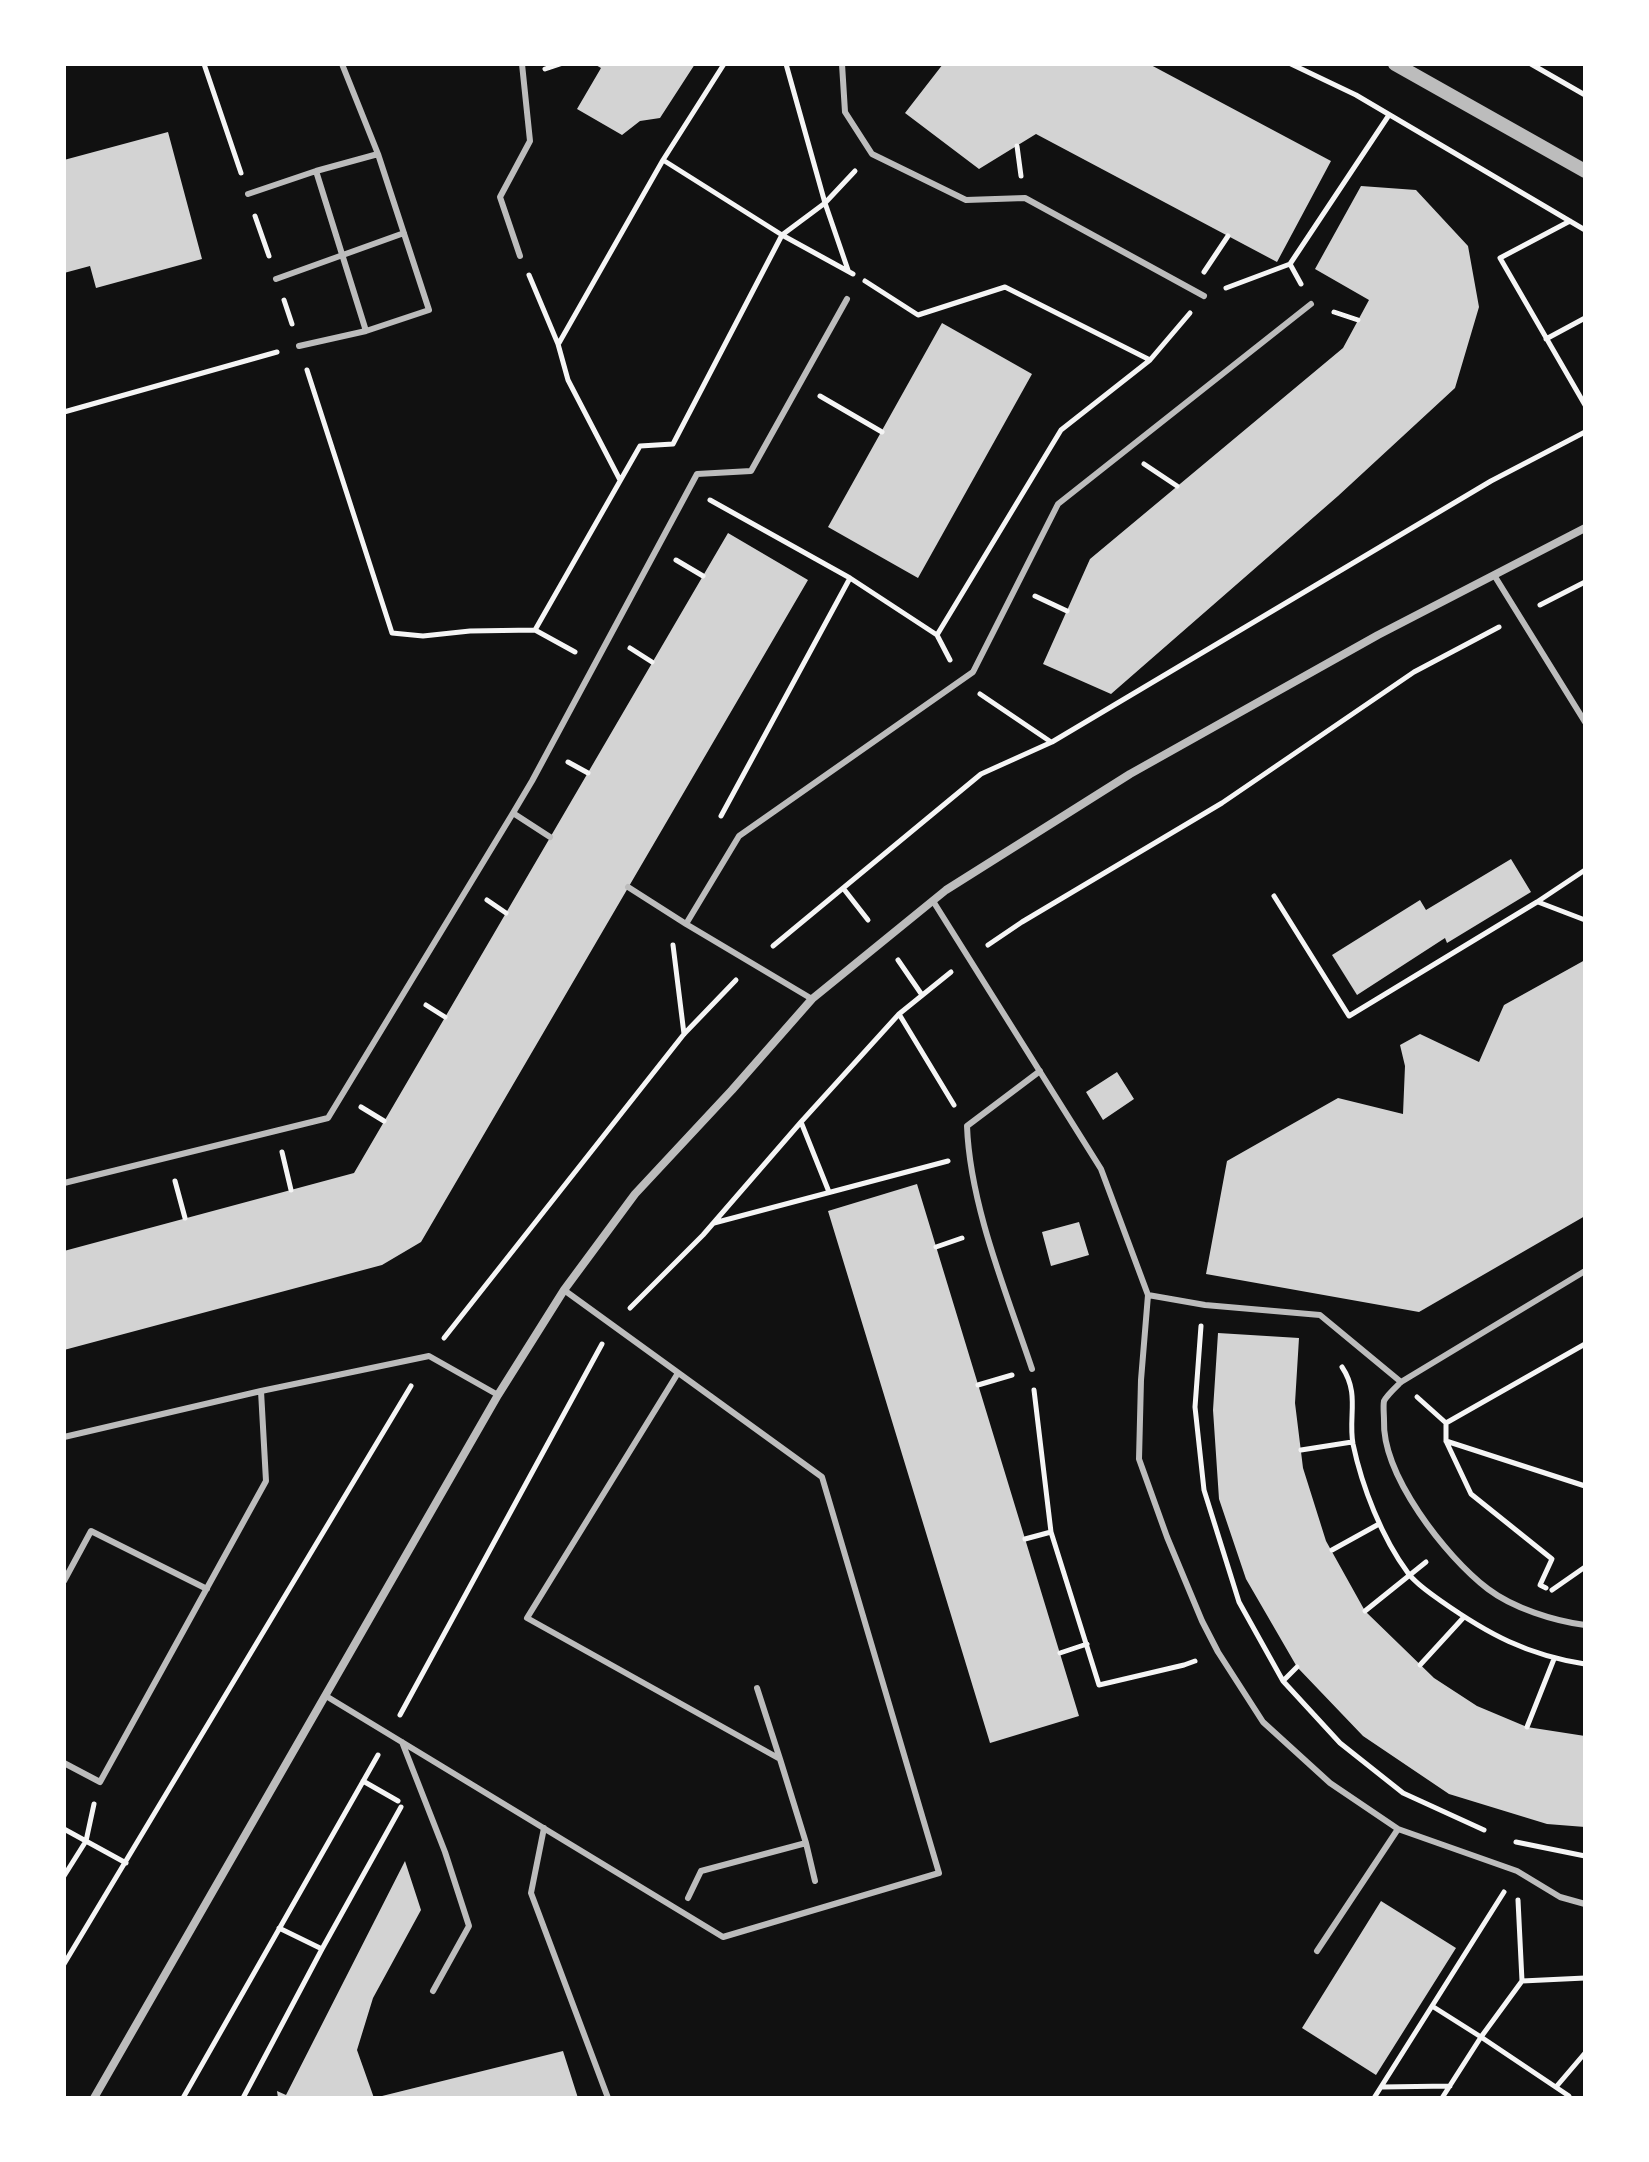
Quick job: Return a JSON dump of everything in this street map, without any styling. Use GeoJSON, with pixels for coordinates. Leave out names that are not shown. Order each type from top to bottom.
{"type":"FeatureCollection","features":[{"type":"Feature","properties":{"kind":"street"},"geometry":{"type":"LineString","coordinates":[[1395,64],[1585,171]]}},
{"type":"Feature","properties":{"kind":"street"},"geometry":{"type":"LineString","coordinates":[[94,2098],[498,1395],[564,1290],[635,1194],[812,999],[946,890],[1130,774],[1378,635],[1585,528]]}},
{"type":"Feature","properties":{"kind":"lane"},"geometry":{"type":"LineString","coordinates":[[299,346],[366,331],[429,310],[378,154],[342,64]]}},
{"type":"Feature","properties":{"kind":"lane"},"geometry":{"type":"LineString","coordinates":[[520,256],[500,197],[530,141],[522,64]]}},
{"type":"Feature","properties":{"kind":"lane"},"geometry":{"type":"LineString","coordinates":[[842,64],[845,112],[872,154],[966,200],[1025,198],[1204,296]]}},
{"type":"Feature","properties":{"kind":"lane"},"geometry":{"type":"LineString","coordinates":[[248,194],[378,154]]}},
{"type":"Feature","properties":{"kind":"lane"},"geometry":{"type":"LineString","coordinates":[[316,171],[366,331]]}},
{"type":"Feature","properties":{"kind":"lane"},"geometry":{"type":"LineString","coordinates":[[276,279],[404,233]]}},
{"type":"Feature","properties":{"kind":"lane"},"geometry":{"type":"LineString","coordinates":[[64,1183],[328,1118],[513,813],[697,474],[751,471],[847,299]]}},
{"type":"Feature","properties":{"kind":"lane"},"geometry":{"type":"LineString","coordinates":[[686,924],[739,836],[973,672],[1058,504],[1311,304]]}},
{"type":"Feature","properties":{"kind":"lane"},"geometry":{"type":"LineString","coordinates":[[1494,575],[1585,722]]}},
{"type":"Feature","properties":{"kind":"lane"},"geometry":{"type":"LineString","coordinates":[[513,813],[550,837]]}},
{"type":"Feature","properties":{"kind":"lane"},"geometry":{"type":"LineString","coordinates":[[628,887],[812,999]]}},
{"type":"Feature","properties":{"kind":"lane"},"geometry":{"type":"LineString","coordinates":[[933,901],[1101,1169],[1148,1295],[1139,1459],[1202,1621],[1263,1722],[1330,1783],[1398,1829],[1517,1871],[1560,1897],[1585,1904]]}},
{"type":"Feature","properties":{"kind":"lane"},"geometry":{"type":"LineString","coordinates":[[1032,1369],[986,1230],[968,1156],[967,1126],[1040,1071]]}},
{"type":"Feature","properties":{"kind":"lane"},"geometry":{"type":"LineString","coordinates":[[1585,1271],[1401,1382],[1384,1401],[1383,1434],[1389,1459],[1444,1548],[1489,1590],[1524,1609],[1585,1625]]}},
{"type":"Feature","properties":{"kind":"lane"},"geometry":{"type":"LineString","coordinates":[[326,1696],[723,1937],[939,1873],[822,1477],[564,1290]]}},
{"type":"Feature","properties":{"kind":"lane"},"geometry":{"type":"LineString","coordinates":[[1148,1295],[1205,1305],[1320,1315],[1401,1382]]}},
{"type":"Feature","properties":{"kind":"lane"},"geometry":{"type":"LineString","coordinates":[[64,1437],[429,1356],[498,1395]]}},
{"type":"Feature","properties":{"kind":"lane"},"geometry":{"type":"LineString","coordinates":[[678,1373],[527,1618],[780,1759]]}},
{"type":"Feature","properties":{"kind":"lane"},"geometry":{"type":"LineString","coordinates":[[64,1763],[100,1782],[266,1481],[261,1391]]}},
{"type":"Feature","properties":{"kind":"lane"},"geometry":{"type":"LineString","coordinates":[[64,1581],[91,1531],[207,1589]]}},
{"type":"Feature","properties":{"kind":"lane"},"geometry":{"type":"LineString","coordinates":[[757,1688],[815,1881]]}},
{"type":"Feature","properties":{"kind":"lane"},"geometry":{"type":"LineString","coordinates":[[402,1742],[445,1852],[469,1926],[433,1991]]}},
{"type":"Feature","properties":{"kind":"lane"},"geometry":{"type":"LineString","coordinates":[[544,1828],[531,1893],[608,2098]]}},
{"type":"Feature","properties":{"kind":"lane"},"geometry":{"type":"LineString","coordinates":[[1317,1951],[1398,1829]]}},
{"type":"Feature","properties":{"kind":"lane"},"geometry":{"type":"LineString","coordinates":[[688,1898],[701,1871],[806,1843]]}},
{"type":"Feature","properties":{"kind":"path"},"geometry":{"type":"LineString","coordinates":[[204,64],[392,633],[423,636],[470,631],[535,630],[596,663]]}},
{"type":"Feature","properties":{"kind":"path"},"geometry":{"type":"LineString","coordinates":[[558,344],[663,160],[724,64]]}},
{"type":"Feature","properties":{"kind":"path"},"geometry":{"type":"LineString","coordinates":[[786,64],[825,203],[849,271],[847,299]]}},
{"type":"Feature","properties":{"kind":"path"},"geometry":{"type":"LineString","coordinates":[[1291,64],[1356,95],[1585,230]]}},
{"type":"Feature","properties":{"kind":"path"},"geometry":{"type":"LineString","coordinates":[[1531,64],[1585,95]]}},
{"type":"Feature","properties":{"kind":"path"},"geometry":{"type":"LineString","coordinates":[[690,489],[850,578],[937,635],[1061,430],[1150,360],[1204,296],[1290,264],[1389,115]]}},
{"type":"Feature","properties":{"kind":"path"},"geometry":{"type":"LineString","coordinates":[[535,630],[640,446],[673,444],[782,235],[825,203],[872,154]]}},
{"type":"Feature","properties":{"kind":"path"},"geometry":{"type":"LineString","coordinates":[[663,160],[918,315],[1005,287],[1150,360]]}},
{"type":"Feature","properties":{"kind":"path"},"geometry":{"type":"LineString","coordinates":[[1570,221],[1500,258],[1585,405]]}},
{"type":"Feature","properties":{"kind":"path"},"geometry":{"type":"LineString","coordinates":[[1192,290],[1228,236]]}},
{"type":"Feature","properties":{"kind":"path"},"geometry":{"type":"LineString","coordinates":[[520,256],[558,344],[568,380],[620,480]]}},
{"type":"Feature","properties":{"kind":"path"},"geometry":{"type":"LineString","coordinates":[[1546,339],[1585,318]]}},
{"type":"Feature","properties":{"kind":"path"},"geometry":{"type":"LineString","coordinates":[[64,412],[299,346]]}},
{"type":"Feature","properties":{"kind":"path"},"geometry":{"type":"LineString","coordinates":[[800,384],[882,432]]}},
{"type":"Feature","properties":{"kind":"path"},"geometry":{"type":"LineString","coordinates":[[1125,451],[1177,486]]}},
{"type":"Feature","properties":{"kind":"path"},"geometry":{"type":"LineString","coordinates":[[719,820],[850,578]]}},
{"type":"Feature","properties":{"kind":"path"},"geometry":{"type":"LineString","coordinates":[[183,2098],[363,1781],[613,1325],[713,1223],[899,1014],[969,958],[1022,922],[1222,803],[1414,672],[1585,582]]}},
{"type":"Feature","properties":{"kind":"path"},"geometry":{"type":"LineString","coordinates":[[1016,588],[1067,611]]}},
{"type":"Feature","properties":{"kind":"path"},"geometry":{"type":"LineString","coordinates":[[1274,896],[1349,1016],[1585,870]]}},
{"type":"Feature","properties":{"kind":"path"},"geometry":{"type":"LineString","coordinates":[[1537,902],[1585,920]]}},
{"type":"Feature","properties":{"kind":"path"},"geometry":{"type":"LineString","coordinates":[[668,912],[684,1034]]}},
{"type":"Feature","properties":{"kind":"path"},"geometry":{"type":"LineString","coordinates":[[899,1014],[967,1126]]}},
{"type":"Feature","properties":{"kind":"path"},"geometry":{"type":"LineString","coordinates":[[801,1122],[829,1192]]}},
{"type":"Feature","properties":{"kind":"path"},"geometry":{"type":"LineString","coordinates":[[277,1131],[291,1190]]}},
{"type":"Feature","properties":{"kind":"path"},"geometry":{"type":"LineString","coordinates":[[713,1223],[968,1156]]}},
{"type":"Feature","properties":{"kind":"path"},"geometry":{"type":"LineString","coordinates":[[168,1157],[185,1218]]}},
{"type":"Feature","properties":{"kind":"path"},"geometry":{"type":"LineString","coordinates":[[1205,1305],[1195,1407],[1204,1490],[1239,1602],[1283,1681],[1340,1743],[1403,1793],[1490,1833]]}},
{"type":"Feature","properties":{"kind":"path"},"geometry":{"type":"LineString","coordinates":[[1446,1423],[1583,1345],[1585,1353]]}},
{"type":"Feature","properties":{"kind":"path"},"geometry":{"type":"LineString","coordinates":[[978,1385],[1032,1369],[1051,1532],[1099,1685],[1184,1665]]}},
{"type":"Feature","properties":{"kind":"path"},"geometry":{"type":"LineString","coordinates":[[1401,1382],[1446,1423],[1446,1441],[1471,1494],[1552,1559],[1540,1585],[1563,1593]]}},
{"type":"Feature","properties":{"kind":"path"},"geometry":{"type":"LineString","coordinates":[[1446,1441],[1585,1486]]}},
{"type":"Feature","properties":{"kind":"path"},"geometry":{"type":"LineString","coordinates":[[1301,1450],[1352,1442]]}},
{"type":"Feature","properties":{"kind":"path"},"geometry":{"type":"LineString","coordinates":[[1332,1550],[1379,1524]]}},
{"type":"Feature","properties":{"kind":"path"},"geometry":{"type":"LineString","coordinates":[[1025,1539],[1051,1532]]}},
{"type":"Feature","properties":{"kind":"path"},"geometry":{"type":"LineString","coordinates":[[1365,1611],[1444,1548]]}},
{"type":"Feature","properties":{"kind":"path"},"geometry":{"type":"LineString","coordinates":[[1552,1590],[1585,1567]]}},
{"type":"Feature","properties":{"kind":"path"},"geometry":{"type":"LineString","coordinates":[[1420,1665],[1464,1617]]}},
{"type":"Feature","properties":{"kind":"path"},"geometry":{"type":"LineString","coordinates":[[1060,1653],[1087,1644]]}},
{"type":"Feature","properties":{"kind":"path"},"geometry":{"type":"LineString","coordinates":[[1527,1727],[1554,1659]]}},
{"type":"Feature","properties":{"kind":"path"},"geometry":{"type":"LineString","coordinates":[[1283,1681],[1297,1667]]}},
{"type":"Feature","properties":{"kind":"path"},"geometry":{"type":"LineString","coordinates":[[243,2098],[403,1804],[363,1781]]}},
{"type":"Feature","properties":{"kind":"path"},"geometry":{"type":"LineString","coordinates":[[64,1876],[86,1841],[100,1782]]}},
{"type":"Feature","properties":{"kind":"path"},"geometry":{"type":"LineString","coordinates":[[64,1829],[126,1864]]}},
{"type":"Feature","properties":{"kind":"path"},"geometry":{"type":"LineString","coordinates":[[1504,1839],[1585,1856]]}},
{"type":"Feature","properties":{"kind":"path"},"geometry":{"type":"LineString","coordinates":[[1374,2098],[1517,1871]]}},
{"type":"Feature","properties":{"kind":"path"},"geometry":{"type":"LineString","coordinates":[[1442,2098],[1522,1981],[1518,1895]]}},
{"type":"Feature","properties":{"kind":"path"},"geometry":{"type":"LineString","coordinates":[[279,1928],[322,1949]]}},
{"type":"Feature","properties":{"kind":"path"},"geometry":{"type":"LineString","coordinates":[[1522,1981],[1585,1978]]}},
{"type":"Feature","properties":{"kind":"path"},"geometry":{"type":"LineString","coordinates":[[1432,2006],[1568,2098]]}},
{"type":"Feature","properties":{"kind":"path"},"geometry":{"type":"LineString","coordinates":[[1556,2087],[1585,2053]]}},
{"type":"Feature","properties":{"kind":"path"},"geometry":{"type":"LineString","coordinates":[[1381,2087],[1450,2086]]}},
{"type":"Feature","properties":{"kind":"building"},"geometry":{"type":"Polygon","coordinates":[[[594,64],[695,64],[660,118],[640,121],[622,135],[577,109],[601,68],[594,64]]]}},
{"type":"Feature","properties":{"kind":"building"},"geometry":{"type":"Polygon","coordinates":[[[943,64],[1149,64],[1331,161],[1277,262],[1036,134],[979,169],[905,113],[943,64]]]}},
{"type":"Feature","properties":{"kind":"building"},"geometry":{"type":"Polygon","coordinates":[[[168,132],[202,259],[96,288],[90,266],[64,273],[64,160],[168,132]]]}},
{"type":"Feature","properties":{"kind":"building"},"geometry":{"type":"Polygon","coordinates":[[[1361,186],[1416,190],[1468,246],[1479,307],[1455,388],[1338,496],[1111,694],[1043,664],[1090,559],[1343,348],[1369,300],[1315,269],[1361,186]]]}},
{"type":"Feature","properties":{"kind":"building"},"geometry":{"type":"Polygon","coordinates":[[[942,323],[1032,374],[918,578],[828,527],[942,323]]]}},
{"type":"Feature","properties":{"kind":"building"},"geometry":{"type":"Polygon","coordinates":[[[728,533],[808,580],[421,1242],[382,1265],[64,1350],[64,1251],[354,1173],[728,533]]]}},
{"type":"Feature","properties":{"kind":"building"},"geometry":{"type":"Polygon","coordinates":[[[1511,859],[1531,892],[1447,943],[1445,938],[1357,995],[1332,955],[1420,900],[1426,910],[1511,859]]]}},
{"type":"Feature","properties":{"kind":"building"},"geometry":{"type":"Polygon","coordinates":[[[1585,960],[1585,1216],[1419,1312],[1206,1274],[1227,1161],[1338,1098],[1403,1114],[1405,1066],[1400,1045],[1420,1034],[1479,1062],[1504,1005],[1585,960]]]}},
{"type":"Feature","properties":{"kind":"building"},"geometry":{"type":"Polygon","coordinates":[[[1117,1072],[1134,1099],[1103,1120],[1086,1092],[1117,1072]]]}},
{"type":"Feature","properties":{"kind":"building"},"geometry":{"type":"Polygon","coordinates":[[[917,1184],[1079,1716],[990,1743],[828,1211],[917,1184]]]}},
{"type":"Feature","properties":{"kind":"building"},"geometry":{"type":"Polygon","coordinates":[[[1079,1222],[1089,1255],[1051,1266],[1042,1232],[1079,1222]]]}},
{"type":"Feature","properties":{"kind":"building"},"geometry":{"type":"Polygon","coordinates":[[[1218,1333],[1299,1338],[1295,1403],[1303,1468],[1326,1541],[1365,1611],[1434,1678],[1477,1706],[1527,1727],[1585,1736],[1585,1827],[1547,1824],[1449,1794],[1363,1736],[1297,1667],[1246,1579],[1219,1499],[1213,1410],[1218,1333]]]}},
{"type":"Feature","properties":{"kind":"building"},"geometry":{"type":"Polygon","coordinates":[[[405,1861],[421,1910],[373,1998],[357,2050],[374,2098],[278,2098],[277,2091],[286,2095],[405,1861]]]}},
{"type":"Feature","properties":{"kind":"building"},"geometry":{"type":"Polygon","coordinates":[[[1381,1901],[1456,1948],[1376,2075],[1302,2028],[1381,1901]]]}},
{"type":"Feature","properties":{"kind":"building"},"geometry":{"type":"Polygon","coordinates":[[[563,2051],[578,2098],[378,2097],[563,2051]]]}}]}
